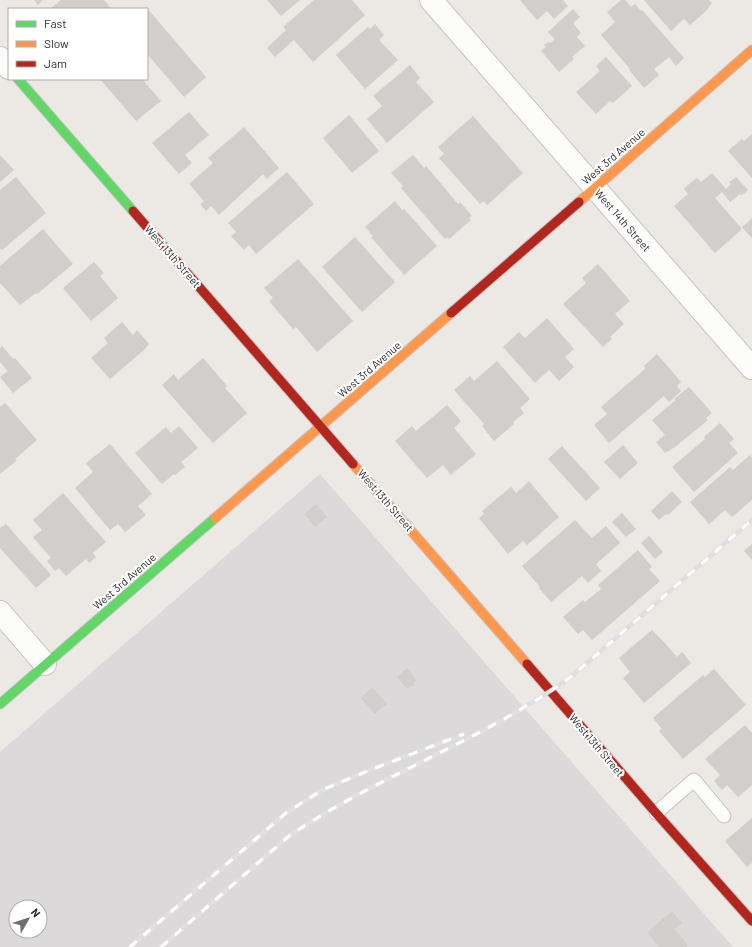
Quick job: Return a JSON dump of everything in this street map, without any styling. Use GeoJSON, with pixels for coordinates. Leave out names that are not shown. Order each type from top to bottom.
{"type":"FeatureCollection","features":[{"type":"Feature","properties":{"kind":"street","name":"West 14th Street"},"geometry":{"type":"LineString","coordinates":[[431,0],[752,368]]}},
{"type":"Feature","properties":{"kind":"street","name":"West 3rd Avenue"},"geometry":{"type":"LineString","coordinates":[[0,704],[752,50]]}},
{"type":"Feature","properties":{"kind":"street"},"geometry":{"type":"LineString","coordinates":[[0,58],[8,67]]}},
{"type":"Feature","properties":{"kind":"street","name":"West 13th Street"},"geometry":{"type":"LineString","coordinates":[[19,80],[552,691],[656,813],[752,921]]}},
{"type":"Feature","properties":{"kind":"street"},"geometry":{"type":"LineString","coordinates":[[0,612],[46,664]]}},
{"type":"Feature","properties":{"kind":"lane"},"geometry":{"type":"LineString","coordinates":[[656,813],[694,780],[724,816]]}},
{"type":"Feature","properties":{"kind":"shaded area"},"geometry":{"type":"Polygon","coordinates":[[[320,474],[733,947],[0,947],[0,752],[320,474]]]}},
{"type":"Feature","properties":{"kind":"building"},"geometry":{"type":"Polygon","coordinates":[[[34,0],[43,0],[38,5],[34,0]]]}},
{"type":"Feature","properties":{"kind":"building"},"geometry":{"type":"Polygon","coordinates":[[[61,0],[104,0],[111,8],[51,8],[61,0]]]}},
{"type":"Feature","properties":{"kind":"building"},"geometry":{"type":"Polygon","coordinates":[[[267,0],[300,0],[281,16],[267,0]]]}},
{"type":"Feature","properties":{"kind":"building"},"geometry":{"type":"Polygon","coordinates":[[[314,0],[352,0],[365,15],[313,62],[294,40],[275,57],[267,48],[286,30],[283,27],[314,0]]]}},
{"type":"Feature","properties":{"kind":"building"},"geometry":{"type":"Polygon","coordinates":[[[520,0],[563,0],[568,6],[554,19],[547,11],[537,20],[520,0]]]}},
{"type":"Feature","properties":{"kind":"building"},"geometry":{"type":"Polygon","coordinates":[[[621,0],[625,0],[631,7],[635,4],[641,11],[642,10],[684,58],[676,66],[669,57],[654,69],[659,75],[644,88],[601,35],[615,22],[607,12],[621,0]]]}},
{"type":"Feature","properties":{"kind":"building"},"geometry":{"type":"Polygon","coordinates":[[[644,0],[709,0],[712,3],[707,10],[690,25],[684,19],[671,31],[644,0]]]}},
{"type":"Feature","properties":{"kind":"building"},"geometry":{"type":"Polygon","coordinates":[[[148,9],[206,77],[184,97],[148,55],[148,9]]]}},
{"type":"Feature","properties":{"kind":"building"},"geometry":{"type":"Polygon","coordinates":[[[573,9],[580,17],[573,23],[581,33],[577,37],[585,46],[572,57],[574,59],[559,72],[541,51],[546,47],[544,45],[555,39],[548,32],[573,9]]]}},
{"type":"Feature","properties":{"kind":"building"},"geometry":{"type":"Polygon","coordinates":[[[375,24],[384,35],[379,40],[398,60],[365,89],[336,55],[368,27],[370,29],[375,24]]]}},
{"type":"Feature","properties":{"kind":"building"},"geometry":{"type":"Polygon","coordinates":[[[606,57],[632,86],[613,103],[610,101],[596,114],[576,92],[600,71],[596,66],[606,57]]]}},
{"type":"Feature","properties":{"kind":"building"},"geometry":{"type":"Polygon","coordinates":[[[410,65],[420,78],[416,82],[434,102],[387,143],[367,119],[382,106],[373,96],[410,65]]]}},
{"type":"Feature","properties":{"kind":"building"},"geometry":{"type":"Polygon","coordinates":[[[101,80],[143,80],[161,101],[136,121],[101,80]]]}},
{"type":"Feature","properties":{"kind":"building"},"geometry":{"type":"Polygon","coordinates":[[[189,112],[209,135],[185,155],[192,163],[179,174],[152,143],[189,112]]]}},
{"type":"Feature","properties":{"kind":"building"},"geometry":{"type":"Polygon","coordinates":[[[349,115],[379,151],[352,173],[323,138],[349,115]]]}},
{"type":"Feature","properties":{"kind":"building"},"geometry":{"type":"Polygon","coordinates":[[[473,116],[523,173],[487,205],[484,201],[480,204],[439,158],[444,154],[438,147],[473,116]]]}},
{"type":"Feature","properties":{"kind":"building"},"geometry":{"type":"Polygon","coordinates":[[[244,127],[279,168],[267,179],[263,174],[219,215],[211,206],[206,211],[200,204],[204,201],[189,184],[213,163],[208,158],[244,127]]]}},
{"type":"Feature","properties":{"kind":"building"},"geometry":{"type":"Polygon","coordinates":[[[752,134],[752,178],[728,151],[742,139],[744,141],[752,134]]]}},
{"type":"Feature","properties":{"kind":"building"},"geometry":{"type":"Polygon","coordinates":[[[0,155],[14,170],[0,182],[0,155]]]}},
{"type":"Feature","properties":{"kind":"building"},"geometry":{"type":"Polygon","coordinates":[[[413,155],[424,168],[426,166],[458,204],[460,202],[472,216],[469,218],[471,220],[449,239],[447,237],[445,239],[401,188],[403,186],[391,173],[413,155]]]}},
{"type":"Feature","properties":{"kind":"building"},"geometry":{"type":"Polygon","coordinates":[[[287,172],[314,204],[256,254],[249,245],[244,250],[231,236],[236,232],[228,223],[287,172]]]}},
{"type":"Feature","properties":{"kind":"building"},"geometry":{"type":"Polygon","coordinates":[[[712,173],[726,189],[731,184],[729,182],[736,177],[748,190],[730,202],[722,192],[715,198],[742,229],[715,253],[674,206],[688,194],[684,189],[690,183],[697,178],[701,182],[712,173]]]}},
{"type":"Feature","properties":{"kind":"building"},"geometry":{"type":"Polygon","coordinates":[[[16,177],[46,213],[2,250],[0,249],[0,190],[16,177]]]}},
{"type":"Feature","properties":{"kind":"building"},"geometry":{"type":"Polygon","coordinates":[[[395,201],[437,246],[404,275],[371,237],[373,236],[365,227],[395,201]]]}},
{"type":"Feature","properties":{"kind":"building"},"geometry":{"type":"Polygon","coordinates":[[[752,218],[752,238],[742,227],[752,218]]]}},
{"type":"Feature","properties":{"kind":"building"},"geometry":{"type":"Polygon","coordinates":[[[43,229],[73,264],[37,294],[36,293],[20,305],[0,283],[0,266],[43,229]]]}},
{"type":"Feature","properties":{"kind":"building"},"geometry":{"type":"Polygon","coordinates":[[[355,237],[395,282],[362,312],[322,267],[355,237]]]}},
{"type":"Feature","properties":{"kind":"building"},"geometry":{"type":"Polygon","coordinates":[[[298,259],[353,321],[317,352],[296,327],[293,329],[269,301],[273,298],[264,288],[298,259]]]}},
{"type":"Feature","properties":{"kind":"building"},"geometry":{"type":"Polygon","coordinates":[[[94,262],[104,273],[100,276],[118,298],[91,321],[63,288],[94,262]]]}},
{"type":"Feature","properties":{"kind":"building"},"geometry":{"type":"Polygon","coordinates":[[[598,264],[630,301],[615,314],[624,324],[610,337],[612,339],[603,347],[563,304],[586,283],[582,278],[598,264]]]}},
{"type":"Feature","properties":{"kind":"building"},"geometry":{"type":"Polygon","coordinates":[[[547,318],[574,349],[565,357],[574,367],[559,381],[549,370],[535,383],[503,347],[519,332],[525,338],[547,318]]]}},
{"type":"Feature","properties":{"kind":"building"},"geometry":{"type":"Polygon","coordinates":[[[122,322],[133,335],[137,330],[149,344],[110,379],[91,358],[108,343],[104,338],[122,322]]]}},
{"type":"Feature","properties":{"kind":"building"},"geometry":{"type":"Polygon","coordinates":[[[2,346],[13,359],[15,358],[32,378],[13,393],[0,377],[8,371],[0,362],[0,348],[2,346]]]}},
{"type":"Feature","properties":{"kind":"building"},"geometry":{"type":"Polygon","coordinates":[[[657,354],[681,382],[677,386],[681,391],[669,402],[664,396],[609,443],[594,425],[607,414],[601,407],[646,368],[644,366],[657,354]]]}},
{"type":"Feature","properties":{"kind":"building"},"geometry":{"type":"Polygon","coordinates":[[[203,358],[227,386],[225,388],[247,413],[213,443],[162,385],[174,374],[178,380],[203,358]]]}},
{"type":"Feature","properties":{"kind":"building"},"geometry":{"type":"Polygon","coordinates":[[[497,361],[530,399],[520,408],[524,413],[513,422],[514,424],[494,441],[482,426],[484,424],[454,390],[470,376],[474,381],[497,361]]]}},
{"type":"Feature","properties":{"kind":"building"},"geometry":{"type":"Polygon","coordinates":[[[689,387],[712,413],[706,418],[708,420],[675,447],[665,453],[656,442],[665,435],[652,420],[689,387]]]}},
{"type":"Feature","properties":{"kind":"building"},"geometry":{"type":"Polygon","coordinates":[[[5,403],[37,440],[0,474],[0,407],[5,403]]]}},
{"type":"Feature","properties":{"kind":"building"},"geometry":{"type":"Polygon","coordinates":[[[447,405],[461,421],[454,428],[476,454],[451,475],[443,465],[427,478],[395,441],[412,426],[416,431],[447,405]]]}},
{"type":"Feature","properties":{"kind":"building"},"geometry":{"type":"Polygon","coordinates":[[[720,423],[734,439],[729,443],[738,453],[694,492],[672,467],[705,439],[704,437],[720,423]]]}},
{"type":"Feature","properties":{"kind":"building"},"geometry":{"type":"Polygon","coordinates":[[[179,426],[198,448],[181,462],[185,467],[162,484],[135,453],[166,427],[171,433],[179,426]]]}},
{"type":"Feature","properties":{"kind":"building"},"geometry":{"type":"Polygon","coordinates":[[[110,444],[152,494],[138,506],[146,515],[125,532],[118,524],[110,530],[75,488],[93,472],[86,463],[110,444]]]}},
{"type":"Feature","properties":{"kind":"building"},"geometry":{"type":"Polygon","coordinates":[[[623,445],[638,463],[620,479],[604,462],[623,445]]]}},
{"type":"Feature","properties":{"kind":"building"},"geometry":{"type":"Polygon","coordinates":[[[562,446],[600,488],[586,501],[548,459],[562,446]]]}},
{"type":"Feature","properties":{"kind":"building"},"geometry":{"type":"Polygon","coordinates":[[[750,455],[752,458],[752,500],[732,517],[725,510],[709,524],[690,502],[730,467],[733,470],[750,455]]]}},
{"type":"Feature","properties":{"kind":"building"},"geometry":{"type":"Polygon","coordinates":[[[529,481],[559,517],[527,545],[523,541],[508,554],[479,518],[484,514],[482,511],[511,487],[516,493],[529,481]]]}},
{"type":"Feature","properties":{"kind":"building"},"geometry":{"type":"Polygon","coordinates":[[[672,491],[682,502],[668,515],[666,514],[659,520],[651,511],[672,491]]]}},
{"type":"Feature","properties":{"kind":"building"},"geometry":{"type":"Polygon","coordinates":[[[63,493],[106,542],[93,553],[96,557],[89,563],[86,559],[66,576],[59,568],[55,571],[47,561],[51,558],[33,537],[42,530],[33,520],[63,493]]]}},
{"type":"Feature","properties":{"kind":"building"},"geometry":{"type":"Polygon","coordinates":[[[316,504],[327,517],[315,527],[304,514],[316,504]]]}},
{"type":"Feature","properties":{"kind":"building"},"geometry":{"type":"Polygon","coordinates":[[[622,513],[636,529],[626,537],[612,522],[622,513]]]}},
{"type":"Feature","properties":{"kind":"building"},"geometry":{"type":"Polygon","coordinates":[[[575,520],[592,538],[606,526],[620,543],[596,564],[601,571],[588,583],[582,576],[551,602],[522,566],[575,520]]]}},
{"type":"Feature","properties":{"kind":"building"},"geometry":{"type":"Polygon","coordinates":[[[6,524],[51,575],[36,588],[0,548],[0,528],[6,524]]]}},
{"type":"Feature","properties":{"kind":"building"},"geometry":{"type":"Polygon","coordinates":[[[649,536],[663,552],[655,559],[641,543],[649,536]]]}},
{"type":"Feature","properties":{"kind":"building"},"geometry":{"type":"Polygon","coordinates":[[[752,544],[752,560],[744,551],[752,544]]]}},
{"type":"Feature","properties":{"kind":"building"},"geometry":{"type":"Polygon","coordinates":[[[638,550],[652,567],[649,569],[660,581],[592,640],[583,630],[578,634],[563,617],[583,600],[585,602],[601,589],[598,585],[638,550]]]}},
{"type":"Feature","properties":{"kind":"building"},"geometry":{"type":"Polygon","coordinates":[[[652,630],[677,657],[682,652],[691,663],[644,703],[623,678],[630,672],[619,658],[652,630]]]}},
{"type":"Feature","properties":{"kind":"building"},"geometry":{"type":"Polygon","coordinates":[[[407,668],[417,680],[413,683],[415,685],[407,689],[397,677],[407,668]]]}},
{"type":"Feature","properties":{"kind":"building"},"geometry":{"type":"Polygon","coordinates":[[[714,669],[746,705],[683,759],[659,731],[662,729],[653,718],[703,675],[705,677],[714,669]]]}},
{"type":"Feature","properties":{"kind":"building"},"geometry":{"type":"Polygon","coordinates":[[[372,687],[387,704],[375,714],[361,698],[372,687]]]}},
{"type":"Feature","properties":{"kind":"building"},"geometry":{"type":"Polygon","coordinates":[[[745,725],[752,733],[752,785],[738,797],[727,785],[722,790],[714,781],[720,775],[705,759],[745,725]]]}},
{"type":"Feature","properties":{"kind":"building"},"geometry":{"type":"Polygon","coordinates":[[[752,818],[752,863],[747,867],[725,841],[752,818]]]}},
{"type":"Feature","properties":{"kind":"building"},"geometry":{"type":"Polygon","coordinates":[[[672,911],[682,923],[674,929],[688,945],[686,947],[659,947],[647,932],[672,911]]]}},
{"type":"Feature","properties":{"kind":"railway"},"geometry":{"type":"LineString","coordinates":[[161,947],[289,836],[323,814],[359,794],[468,739],[538,699],[572,676],[752,520]]}},
{"type":"Feature","properties":{"kind":"railway"},"geometry":{"type":"LineString","coordinates":[[130,947],[286,813],[322,790],[464,734]]}},
{"type":"Feature","properties":{"kind":"traffic: fast"},"geometry":{"type":"LineString","coordinates":[[19,80],[133,211]]}},
{"type":"Feature","properties":{"kind":"traffic: fast"},"geometry":{"type":"LineString","coordinates":[[0,704],[215,518]]}},
{"type":"Feature","properties":{"kind":"traffic: slow"},"geometry":{"type":"LineString","coordinates":[[579,202],[752,50]]}},
{"type":"Feature","properties":{"kind":"traffic: slow"},"geometry":{"type":"LineString","coordinates":[[215,518],[451,313]]}},
{"type":"Feature","properties":{"kind":"traffic: slow"},"geometry":{"type":"LineString","coordinates":[[353,464],[527,664]]}},
{"type":"Feature","properties":{"kind":"traffic: jam"},"geometry":{"type":"LineString","coordinates":[[451,313],[579,202]]}},
{"type":"Feature","properties":{"kind":"traffic: jam"},"geometry":{"type":"LineString","coordinates":[[133,211],[353,464]]}},
{"type":"Feature","properties":{"kind":"traffic: jam"},"geometry":{"type":"LineString","coordinates":[[527,664],[752,921]]}}]}
